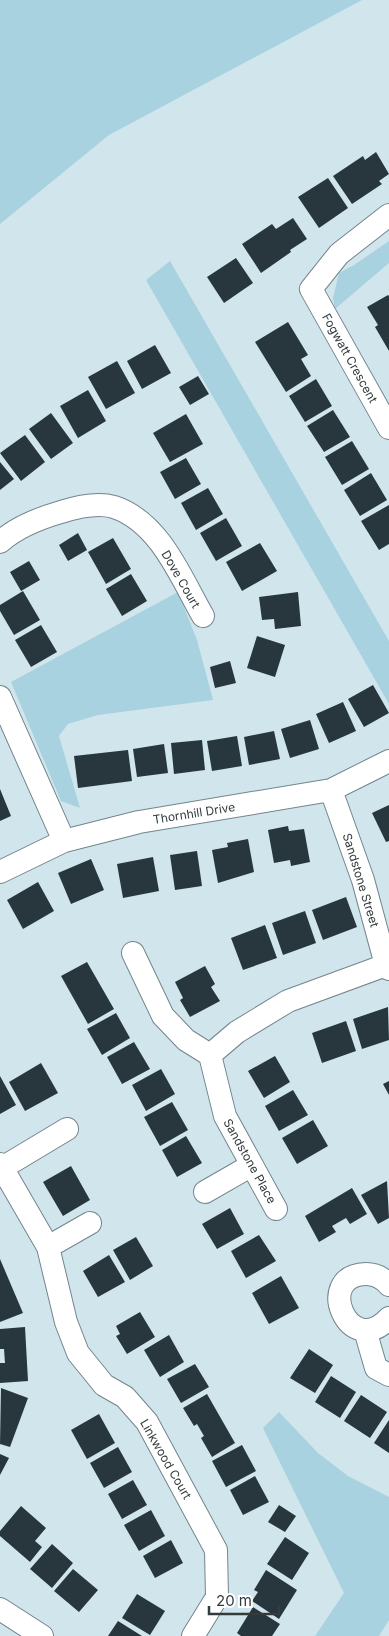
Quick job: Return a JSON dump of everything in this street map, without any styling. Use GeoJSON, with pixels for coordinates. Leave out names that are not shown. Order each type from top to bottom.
{"type":"FeatureCollection","features":[{"type":"Feature","properties":{"kind":"street","name":"Fogwatt Crescent"},"geometry":{"type":"LineString","coordinates":[[389,215],[339,254],[311,289],[389,428]]}},
{"type":"Feature","properties":{"kind":"street","name":"Dove Court"},"geometry":{"type":"LineString","coordinates":[[0,542],[8,534],[47,516],[83,506],[113,506],[140,520],[164,548],[203,616]]}},
{"type":"Feature","properties":{"kind":"street"},"geometry":{"type":"LineString","coordinates":[[0,697],[64,841]]}},
{"type":"Feature","properties":{"kind":"street","name":"Thornhill Drive"},"geometry":{"type":"LineString","coordinates":[[0,872],[64,841],[139,822],[331,790],[389,761]]}},
{"type":"Feature","properties":{"kind":"street","name":"Sandstone Street"},"geometry":{"type":"LineString","coordinates":[[331,790],[363,880],[387,967]]}},
{"type":"Feature","properties":{"kind":"street"},"geometry":{"type":"LineString","coordinates":[[133,953],[164,1016],[186,1040],[210,1055],[237,1032],[288,1001],[387,967]]}},
{"type":"Feature","properties":{"kind":"street","name":"Sandstone Place"},"geometry":{"type":"LineString","coordinates":[[210,1055],[225,1116],[276,1208]]}},
{"type":"Feature","properties":{"kind":"street"},"geometry":{"type":"LineString","coordinates":[[1,1166],[68,1129]]}},
{"type":"Feature","properties":{"kind":"street"},"geometry":{"type":"LineString","coordinates":[[205,1192],[252,1165]]}},
{"type":"Feature","properties":{"kind":"street","name":"Linkwood Court"},"geometry":{"type":"LineString","coordinates":[[1,1166],[48,1247],[66,1322],[78,1353],[104,1385],[125,1397],[147,1422],[216,1550],[217,1597],[193,1636]]}},
{"type":"Feature","properties":{"kind":"street"},"geometry":{"type":"LineString","coordinates":[[48,1247],[90,1224]]}},
{"type":"Feature","properties":{"kind":"street"},"geometry":{"type":"LineString","coordinates":[[389,1285],[378,1276],[360,1274],[352,1278],[341,1291],[339,1298],[342,1314],[348,1322],[365,1330],[375,1328],[389,1318]]}},
{"type":"Feature","properties":{"kind":"street"},"geometry":{"type":"LineString","coordinates":[[365,1330],[376,1368],[389,1376]]}},
{"type":"Feature","properties":{"kind":"street"},"geometry":{"type":"LineString","coordinates":[[0,1609],[42,1636]]}},
{"type":"Feature","properties":{"kind":"shaded area"},"geometry":{"type":"Polygon","coordinates":[[[0,0],[362,0],[109,135],[0,224],[0,0]]]}},
{"type":"Feature","properties":{"kind":"shaded area"},"geometry":{"type":"Polygon","coordinates":[[[389,241],[389,263],[335,309],[333,298],[339,273],[389,241]]]}},
{"type":"Feature","properties":{"kind":"shaded area"},"geometry":{"type":"Polygon","coordinates":[[[170,261],[389,641],[389,704],[146,280],[170,261]]]}},
{"type":"Feature","properties":{"kind":"shaded area"},"geometry":{"type":"Polygon","coordinates":[[[178,592],[197,640],[213,700],[98,715],[68,724],[59,736],[80,808],[61,801],[11,682],[178,592]]]}},
{"type":"Feature","properties":{"kind":"shaded area"},"geometry":{"type":"Polygon","coordinates":[[[279,1412],[318,1453],[348,1476],[389,1497],[389,1620],[379,1636],[315,1636],[344,1593],[263,1428],[279,1412]]]}},
{"type":"Feature","properties":{"kind":"building"},"geometry":{"type":"Polygon","coordinates":[[[376,152],[389,174],[379,181],[382,184],[352,204],[333,176],[363,156],[365,160],[376,152]]]}},
{"type":"Feature","properties":{"kind":"building"},"geometry":{"type":"Polygon","coordinates":[[[328,178],[348,208],[319,228],[298,197],[328,178]]]}},
{"type":"Feature","properties":{"kind":"building"},"geometry":{"type":"Polygon","coordinates":[[[293,218],[307,239],[261,273],[242,244],[272,224],[276,229],[293,218]]]}},
{"type":"Feature","properties":{"kind":"building"},"geometry":{"type":"Polygon","coordinates":[[[236,258],[253,283],[224,303],[207,277],[236,258]]]}},
{"type":"Feature","properties":{"kind":"building"},"geometry":{"type":"Polygon","coordinates":[[[388,295],[389,351],[375,327],[378,325],[367,307],[388,295]]]}},
{"type":"Feature","properties":{"kind":"building"},"geometry":{"type":"Polygon","coordinates":[[[288,322],[308,355],[301,359],[311,376],[286,392],[255,342],[288,322]]]}},
{"type":"Feature","properties":{"kind":"building"},"geometry":{"type":"Polygon","coordinates":[[[155,345],[171,373],[142,389],[127,361],[155,345]]]}},
{"type":"Feature","properties":{"kind":"building"},"geometry":{"type":"Polygon","coordinates":[[[117,361],[135,393],[106,409],[88,377],[117,361]]]}},
{"type":"Feature","properties":{"kind":"building"},"geometry":{"type":"Polygon","coordinates":[[[198,376],[209,394],[190,405],[179,387],[198,376]]]}},
{"type":"Feature","properties":{"kind":"building"},"geometry":{"type":"Polygon","coordinates":[[[316,379],[332,406],[305,422],[289,396],[316,379]]]}},
{"type":"Feature","properties":{"kind":"building"},"geometry":{"type":"Polygon","coordinates":[[[88,390],[106,421],[78,438],[60,406],[88,390]]]}},
{"type":"Feature","properties":{"kind":"building"},"geometry":{"type":"Polygon","coordinates":[[[333,410],[350,437],[324,452],[307,426],[333,410]]]}},
{"type":"Feature","properties":{"kind":"building"},"geometry":{"type":"Polygon","coordinates":[[[51,413],[73,443],[51,459],[29,429],[51,413]]]}},
{"type":"Feature","properties":{"kind":"building"},"geometry":{"type":"Polygon","coordinates":[[[186,414],[203,444],[170,462],[153,433],[186,414]]]}},
{"type":"Feature","properties":{"kind":"building"},"geometry":{"type":"Polygon","coordinates":[[[25,435],[45,462],[21,481],[0,453],[25,435]]]}},
{"type":"Feature","properties":{"kind":"building"},"geometry":{"type":"Polygon","coordinates":[[[352,441],[369,469],[342,485],[325,457],[352,441]]]}},
{"type":"Feature","properties":{"kind":"building"},"geometry":{"type":"Polygon","coordinates":[[[186,458],[201,484],[175,499],[160,472],[186,458]]]}},
{"type":"Feature","properties":{"kind":"building"},"geometry":{"type":"Polygon","coordinates":[[[0,462],[14,479],[0,490],[0,462]]]}},
{"type":"Feature","properties":{"kind":"building"},"geometry":{"type":"Polygon","coordinates":[[[371,473],[387,500],[360,516],[344,490],[371,473]]]}},
{"type":"Feature","properties":{"kind":"building"},"geometry":{"type":"Polygon","coordinates":[[[208,488],[223,514],[196,530],[181,503],[208,488]]]}},
{"type":"Feature","properties":{"kind":"building"},"geometry":{"type":"Polygon","coordinates":[[[389,505],[389,544],[379,550],[361,521],[389,505]]]}},
{"type":"Feature","properties":{"kind":"building"},"geometry":{"type":"Polygon","coordinates":[[[226,518],[242,546],[216,561],[200,533],[226,518]]]}},
{"type":"Feature","properties":{"kind":"building"},"geometry":{"type":"Polygon","coordinates":[[[78,533],[87,550],[68,561],[59,545],[78,533]]]}},
{"type":"Feature","properties":{"kind":"building"},"geometry":{"type":"Polygon","coordinates":[[[113,538],[131,569],[106,584],[88,552],[113,538]]]}},
{"type":"Feature","properties":{"kind":"building"},"geometry":{"type":"Polygon","coordinates":[[[260,543],[277,571],[242,591],[226,562],[260,543]]]}},
{"type":"Feature","properties":{"kind":"building"},"geometry":{"type":"Polygon","coordinates":[[[29,561],[40,580],[21,591],[10,572],[29,561]]]}},
{"type":"Feature","properties":{"kind":"building"},"geometry":{"type":"Polygon","coordinates":[[[131,574],[147,601],[122,616],[106,589],[131,574]]]}},
{"type":"Feature","properties":{"kind":"building"},"geometry":{"type":"Polygon","coordinates":[[[23,591],[40,620],[14,635],[0,611],[0,605],[23,591]]]}},
{"type":"Feature","properties":{"kind":"building"},"geometry":{"type":"Polygon","coordinates":[[[298,592],[301,626],[275,629],[274,619],[262,620],[259,597],[298,592]]]}},
{"type":"Feature","properties":{"kind":"building"},"geometry":{"type":"Polygon","coordinates":[[[41,625],[57,652],[31,667],[15,640],[41,625]]]}},
{"type":"Feature","properties":{"kind":"building"},"geometry":{"type":"Polygon","coordinates":[[[257,636],[285,645],[275,677],[247,668],[257,636]]]}},
{"type":"Feature","properties":{"kind":"building"},"geometry":{"type":"Polygon","coordinates":[[[230,661],[236,683],[215,688],[210,667],[230,661]]]}},
{"type":"Feature","properties":{"kind":"building"},"geometry":{"type":"Polygon","coordinates":[[[373,685],[389,713],[364,727],[348,699],[373,685]]]}},
{"type":"Feature","properties":{"kind":"building"},"geometry":{"type":"Polygon","coordinates":[[[343,702],[356,731],[329,743],[316,714],[343,702]]]}},
{"type":"Feature","properties":{"kind":"building"},"geometry":{"type":"Polygon","coordinates":[[[310,720],[319,749],[290,758],[281,729],[310,720]]]}},
{"type":"Feature","properties":{"kind":"building"},"geometry":{"type":"Polygon","coordinates":[[[274,731],[280,759],[249,765],[244,737],[274,731]]]}},
{"type":"Feature","properties":{"kind":"building"},"geometry":{"type":"Polygon","coordinates":[[[237,736],[242,766],[212,771],[207,741],[237,736]]]}},
{"type":"Feature","properties":{"kind":"building"},"geometry":{"type":"Polygon","coordinates":[[[202,740],[205,770],[174,774],[171,743],[202,740]]]}},
{"type":"Feature","properties":{"kind":"building"},"geometry":{"type":"Polygon","coordinates":[[[164,744],[168,773],[137,777],[133,749],[164,744]]]}},
{"type":"Feature","properties":{"kind":"building"},"geometry":{"type":"Polygon","coordinates":[[[128,750],[132,781],[78,788],[74,756],[128,750]]]}},
{"type":"Feature","properties":{"kind":"building"},"geometry":{"type":"Polygon","coordinates":[[[0,789],[11,816],[0,821],[0,789]]]}},
{"type":"Feature","properties":{"kind":"building"},"geometry":{"type":"Polygon","coordinates":[[[389,805],[389,841],[386,842],[372,813],[389,805]]]}},
{"type":"Feature","properties":{"kind":"building"},"geometry":{"type":"Polygon","coordinates":[[[288,826],[289,831],[304,829],[310,862],[291,866],[290,860],[274,863],[268,830],[288,826]]]}},
{"type":"Feature","properties":{"kind":"building"},"geometry":{"type":"Polygon","coordinates":[[[248,839],[254,872],[218,883],[212,850],[228,847],[227,843],[248,839]]]}},
{"type":"Feature","properties":{"kind":"building"},"geometry":{"type":"Polygon","coordinates":[[[197,851],[202,886],[175,890],[170,855],[197,851]]]}},
{"type":"Feature","properties":{"kind":"building"},"geometry":{"type":"Polygon","coordinates":[[[153,857],[159,891],[123,898],[117,864],[153,857]]]}},
{"type":"Feature","properties":{"kind":"building"},"geometry":{"type":"Polygon","coordinates":[[[91,859],[104,890],[71,904],[58,873],[91,859]]]}},
{"type":"Feature","properties":{"kind":"building"},"geometry":{"type":"Polygon","coordinates":[[[38,882],[54,911],[23,929],[7,900],[38,882]]]}},
{"type":"Feature","properties":{"kind":"building"},"geometry":{"type":"Polygon","coordinates":[[[346,897],[357,927],[323,940],[312,910],[346,897]]]}},
{"type":"Feature","properties":{"kind":"building"},"geometry":{"type":"Polygon","coordinates":[[[305,911],[316,943],[283,955],[272,923],[305,911]]]}},
{"type":"Feature","properties":{"kind":"building"},"geometry":{"type":"Polygon","coordinates":[[[265,925],[277,958],[243,970],[231,938],[265,925]]]}},
{"type":"Feature","properties":{"kind":"building"},"geometry":{"type":"Polygon","coordinates":[[[87,962],[114,1009],[88,1024],[61,976],[87,962]]]}},
{"type":"Feature","properties":{"kind":"building"},"geometry":{"type":"Polygon","coordinates":[[[205,966],[215,984],[211,987],[220,1001],[190,1017],[180,1000],[183,998],[175,982],[205,966]]]}},
{"type":"Feature","properties":{"kind":"building"},"geometry":{"type":"Polygon","coordinates":[[[388,1007],[389,1040],[362,1049],[353,1019],[388,1007]]]}},
{"type":"Feature","properties":{"kind":"building"},"geometry":{"type":"Polygon","coordinates":[[[116,1013],[130,1038],[102,1055],[87,1029],[116,1013]]]}},
{"type":"Feature","properties":{"kind":"building"},"geometry":{"type":"Polygon","coordinates":[[[346,1021],[356,1051],[322,1063],[312,1033],[346,1021]]]}},
{"type":"Feature","properties":{"kind":"building"},"geometry":{"type":"Polygon","coordinates":[[[134,1042],[150,1069],[122,1084],[107,1057],[134,1042]]]}},
{"type":"Feature","properties":{"kind":"building"},"geometry":{"type":"Polygon","coordinates":[[[275,1056],[290,1082],[264,1098],[248,1071],[275,1056]]]}},
{"type":"Feature","properties":{"kind":"building"},"geometry":{"type":"Polygon","coordinates":[[[41,1063],[58,1093],[25,1111],[9,1082],[41,1063]]]}},
{"type":"Feature","properties":{"kind":"building"},"geometry":{"type":"Polygon","coordinates":[[[161,1069],[175,1094],[146,1111],[132,1085],[161,1069]]]}},
{"type":"Feature","properties":{"kind":"building"},"geometry":{"type":"Polygon","coordinates":[[[0,1076],[16,1105],[0,1114],[0,1076]]]}},
{"type":"Feature","properties":{"kind":"building"},"geometry":{"type":"Polygon","coordinates":[[[389,1081],[389,1095],[383,1084],[389,1081]]]}},
{"type":"Feature","properties":{"kind":"building"},"geometry":{"type":"Polygon","coordinates":[[[293,1090],[308,1115],[279,1131],[265,1106],[293,1090]]]}},
{"type":"Feature","properties":{"kind":"building"},"geometry":{"type":"Polygon","coordinates":[[[172,1102],[188,1130],[160,1146],[144,1117],[172,1102]]]}},
{"type":"Feature","properties":{"kind":"building"},"geometry":{"type":"Polygon","coordinates":[[[313,1120],[328,1146],[297,1164],[282,1138],[313,1120]]]}},
{"type":"Feature","properties":{"kind":"building"},"geometry":{"type":"Polygon","coordinates":[[[186,1136],[202,1163],[177,1177],[162,1150],[186,1136]]]}},
{"type":"Feature","properties":{"kind":"building"},"geometry":{"type":"Polygon","coordinates":[[[71,1166],[90,1200],[63,1216],[43,1182],[71,1166]]]}},
{"type":"Feature","properties":{"kind":"building"},"geometry":{"type":"Polygon","coordinates":[[[387,1181],[389,1218],[378,1224],[361,1195],[387,1181]]]}},
{"type":"Feature","properties":{"kind":"building"},"geometry":{"type":"Polygon","coordinates":[[[352,1188],[367,1214],[350,1224],[346,1218],[332,1226],[336,1232],[319,1242],[305,1216],[352,1188]]]}},
{"type":"Feature","properties":{"kind":"building"},"geometry":{"type":"Polygon","coordinates":[[[230,1208],[244,1234],[217,1249],[202,1224],[230,1208]]]}},
{"type":"Feature","properties":{"kind":"building"},"geometry":{"type":"Polygon","coordinates":[[[259,1235],[276,1261],[246,1278],[231,1251],[259,1235]]]}},
{"type":"Feature","properties":{"kind":"building"},"geometry":{"type":"Polygon","coordinates":[[[136,1237],[153,1266],[130,1280],[113,1250],[136,1237]]]}},
{"type":"Feature","properties":{"kind":"building"},"geometry":{"type":"Polygon","coordinates":[[[109,1255],[125,1282],[98,1297],[83,1271],[109,1255]]]}},
{"type":"Feature","properties":{"kind":"building"},"geometry":{"type":"Polygon","coordinates":[[[0,1259],[23,1313],[0,1322],[0,1259]]]}},
{"type":"Feature","properties":{"kind":"building"},"geometry":{"type":"Polygon","coordinates":[[[281,1276],[299,1308],[269,1324],[252,1293],[281,1276]]]}},
{"type":"Feature","properties":{"kind":"building"},"geometry":{"type":"Polygon","coordinates":[[[140,1312],[155,1337],[127,1354],[116,1336],[120,1334],[116,1326],[140,1312]]]}},
{"type":"Feature","properties":{"kind":"building"},"geometry":{"type":"Polygon","coordinates":[[[25,1327],[28,1381],[0,1383],[0,1363],[5,1363],[4,1349],[0,1349],[0,1329],[25,1327]]]}},
{"type":"Feature","properties":{"kind":"building"},"geometry":{"type":"Polygon","coordinates":[[[169,1335],[184,1362],[160,1377],[144,1350],[169,1335]]]}},
{"type":"Feature","properties":{"kind":"building"},"geometry":{"type":"Polygon","coordinates":[[[309,1349],[333,1365],[315,1393],[290,1378],[309,1349]]]}},
{"type":"Feature","properties":{"kind":"building"},"geometry":{"type":"Polygon","coordinates":[[[195,1364],[209,1387],[181,1403],[167,1379],[195,1364]]]}},
{"type":"Feature","properties":{"kind":"building"},"geometry":{"type":"Polygon","coordinates":[[[331,1376],[356,1392],[340,1418],[315,1402],[331,1376]]]}},
{"type":"Feature","properties":{"kind":"building"},"geometry":{"type":"Polygon","coordinates":[[[1,1388],[28,1398],[10,1447],[0,1444],[1,1388]]]}},
{"type":"Feature","properties":{"kind":"building"},"geometry":{"type":"Polygon","coordinates":[[[207,1394],[235,1443],[212,1457],[201,1438],[204,1436],[197,1424],[194,1426],[183,1408],[207,1394]]]}},
{"type":"Feature","properties":{"kind":"building"},"geometry":{"type":"Polygon","coordinates":[[[361,1395],[387,1412],[370,1438],[344,1421],[361,1395]]]}},
{"type":"Feature","properties":{"kind":"building"},"geometry":{"type":"Polygon","coordinates":[[[99,1414],[115,1443],[87,1459],[71,1430],[99,1414]]]}},
{"type":"Feature","properties":{"kind":"building"},"geometry":{"type":"Polygon","coordinates":[[[389,1420],[389,1453],[374,1443],[389,1420]]]}},
{"type":"Feature","properties":{"kind":"building"},"geometry":{"type":"Polygon","coordinates":[[[242,1445],[256,1471],[226,1487],[212,1461],[242,1445]]]}},
{"type":"Feature","properties":{"kind":"building"},"geometry":{"type":"Polygon","coordinates":[[[118,1447],[132,1472],[104,1488],[90,1463],[118,1447]]]}},
{"type":"Feature","properties":{"kind":"building"},"geometry":{"type":"Polygon","coordinates":[[[0,1454],[9,1458],[0,1475],[0,1454]]]}},
{"type":"Feature","properties":{"kind":"building"},"geometry":{"type":"Polygon","coordinates":[[[255,1476],[269,1502],[243,1515],[230,1490],[255,1476]]]}},
{"type":"Feature","properties":{"kind":"building"},"geometry":{"type":"Polygon","coordinates":[[[133,1480],[147,1505],[122,1519],[108,1494],[133,1480]]]}},
{"type":"Feature","properties":{"kind":"building"},"geometry":{"type":"Polygon","coordinates":[[[279,1505],[296,1516],[285,1532],[268,1522],[279,1505]]]}},
{"type":"Feature","properties":{"kind":"building"},"geometry":{"type":"Polygon","coordinates":[[[21,1506],[46,1528],[35,1541],[42,1547],[30,1562],[0,1536],[0,1531],[21,1506]]]}},
{"type":"Feature","properties":{"kind":"building"},"geometry":{"type":"Polygon","coordinates":[[[151,1510],[165,1536],[139,1551],[124,1525],[151,1510]]]}},
{"type":"Feature","properties":{"kind":"building"},"geometry":{"type":"Polygon","coordinates":[[[285,1537],[309,1553],[292,1580],[267,1564],[285,1537]]]}},
{"type":"Feature","properties":{"kind":"building"},"geometry":{"type":"Polygon","coordinates":[[[171,1540],[183,1563],[155,1578],[143,1556],[171,1540]]]}},
{"type":"Feature","properties":{"kind":"building"},"geometry":{"type":"Polygon","coordinates":[[[52,1544],[73,1563],[52,1588],[30,1569],[52,1544]]]}},
{"type":"Feature","properties":{"kind":"building"},"geometry":{"type":"Polygon","coordinates":[[[73,1569],[98,1590],[79,1612],[54,1591],[73,1569]]]}},
{"type":"Feature","properties":{"kind":"building"},"geometry":{"type":"Polygon","coordinates":[[[266,1570],[297,1590],[279,1619],[252,1601],[258,1592],[254,1590],[266,1570]]]}},
{"type":"Feature","properties":{"kind":"building"},"geometry":{"type":"Polygon","coordinates":[[[137,1594],[165,1611],[150,1635],[122,1618],[137,1594]]]}},
{"type":"Feature","properties":{"kind":"building"},"geometry":{"type":"Polygon","coordinates":[[[253,1607],[280,1624],[272,1636],[241,1636],[237,1633],[253,1607]]]}},
{"type":"Feature","properties":{"kind":"building"},"geometry":{"type":"Polygon","coordinates":[[[118,1621],[142,1636],[108,1636],[118,1621]]]}}]}
